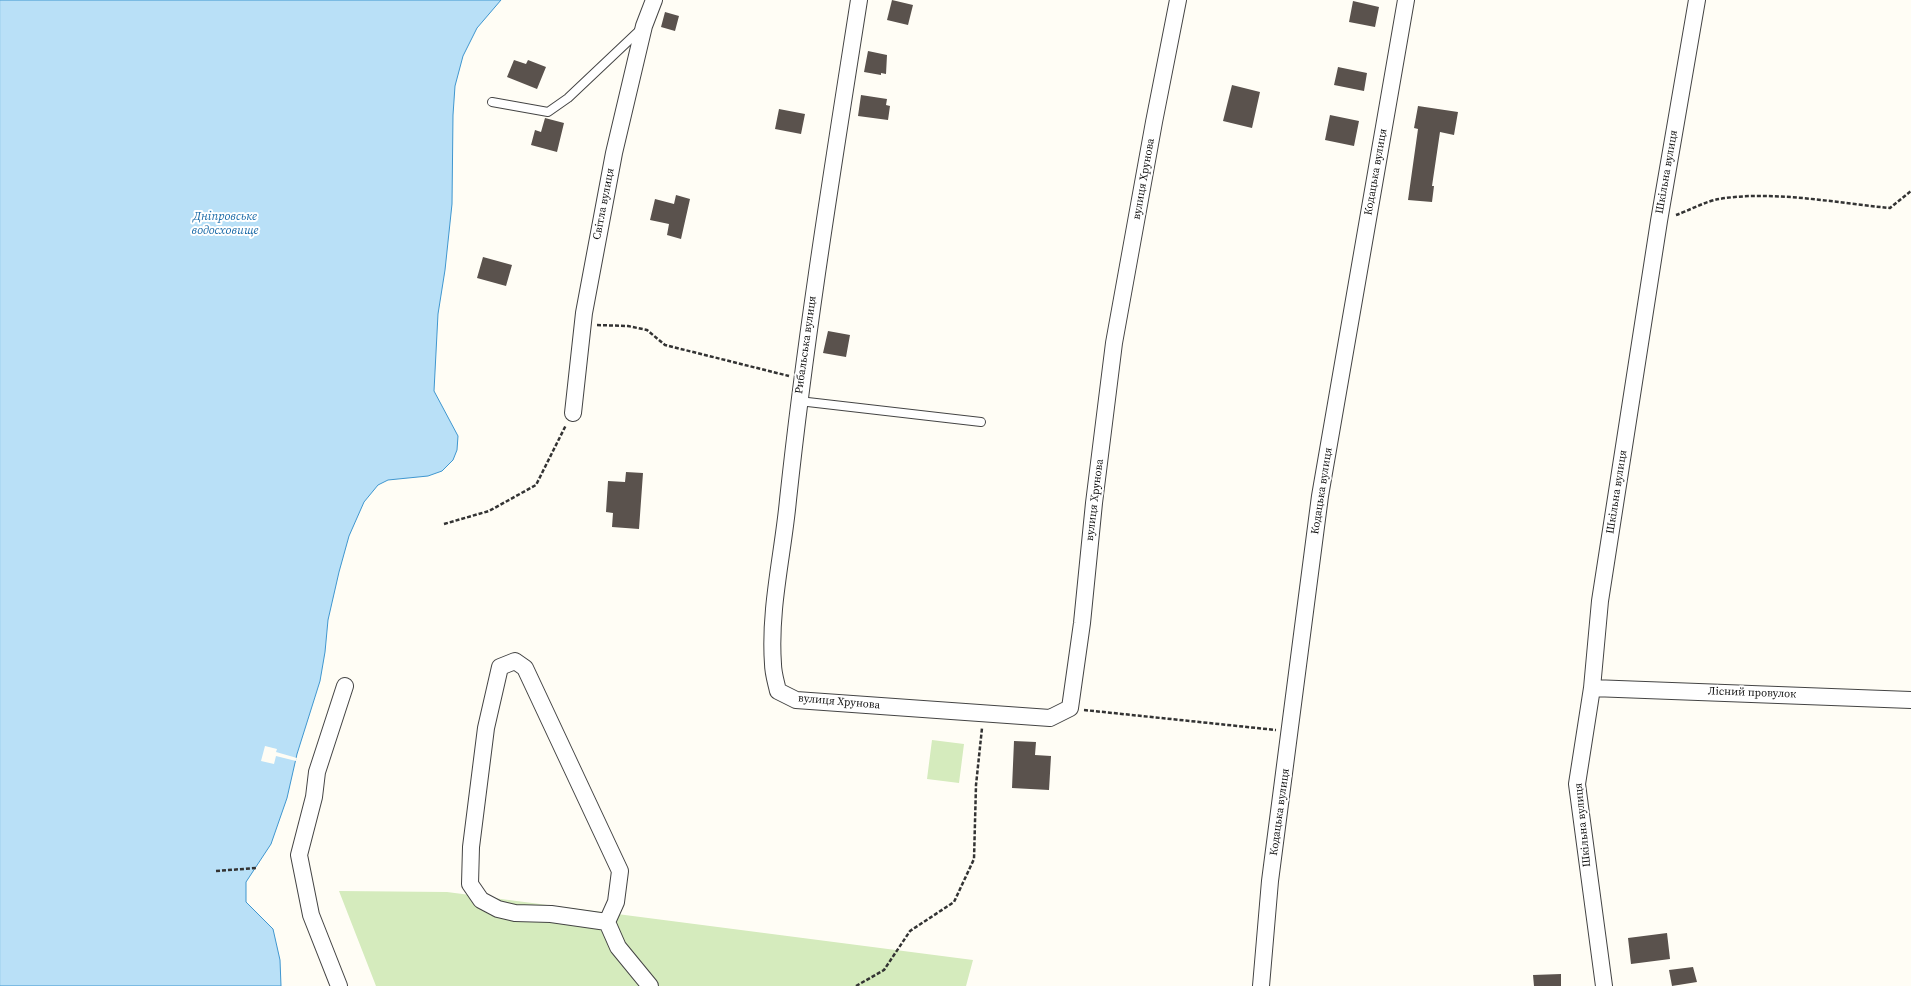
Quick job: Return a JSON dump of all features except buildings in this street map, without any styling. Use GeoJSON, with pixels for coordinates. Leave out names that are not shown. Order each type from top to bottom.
{"type":"FeatureCollection","features":[{"type":"Feature","properties":{"kind":"street","name":"Світла вулиця"},"geometry":{"type":"LineString","coordinates":[[573,413],[583,323],[614,153],[644,26],[654,0]]}},
{"type":"Feature","properties":{"kind":"street","name":"Рибальська вулиця"},"geometry":{"type":"LineString","coordinates":[[778,691],[773,665],[773,620],[786,522],[799,401],[830,183],[859,0]]}},
{"type":"Feature","properties":{"kind":"street","name":"вулиця Хрунова"},"geometry":{"type":"LineString","coordinates":[[778,691],[796,700],[1050,718],[1070,708],[1082,623],[1094,503],[1114,342],[1178,0]]}},
{"type":"Feature","properties":{"kind":"street","name":"Кодацька вулиця"},"geometry":{"type":"LineString","coordinates":[[1261,986],[1270,881],[1320,496],[1406,0]]}},
{"type":"Feature","properties":{"kind":"street","name":"Шкільна вулиця"},"geometry":{"type":"LineString","coordinates":[[1604,986],[1577,784],[1592,688],[1600,601],[1658,221],[1697,0]]}},
{"type":"Feature","properties":{"kind":"street"},"geometry":{"type":"LineString","coordinates":[[607,922],[551,914],[515,913],[498,909],[481,900],[470,884],[471,847],[486,728],[500,667],[515,661],[525,668],[620,871],[616,902],[607,922],[618,947],[650,986]]}},
{"type":"Feature","properties":{"kind":"street"},"geometry":{"type":"LineString","coordinates":[[339,986],[311,915],[299,855],[314,797],[317,772],[345,686]]}},
{"type":"Feature","properties":{"kind":"street","name":"Лісний провулок"},"geometry":{"type":"LineString","coordinates":[[1592,688],[1911,700]]}},
{"type":"Feature","properties":{"kind":"lane"},"geometry":{"type":"LineString","coordinates":[[492,102],[548,112],[568,98],[644,26]]}},
{"type":"Feature","properties":{"kind":"lane"},"geometry":{"type":"LineString","coordinates":[[799,401],[981,422]]}},
{"type":"Feature","properties":{"kind":"path"},"geometry":{"type":"LineString","coordinates":[[1658,221],[1717,199],[1758,196],[1808,199],[1890,208],[1911,191]]}},
{"type":"Feature","properties":{"kind":"path"},"geometry":{"type":"LineString","coordinates":[[583,323],[628,326],[647,330],[665,345],[802,380]]}},
{"type":"Feature","properties":{"kind":"path"},"geometry":{"type":"LineString","coordinates":[[444,524],[489,511],[536,484],[573,413]]}},
{"type":"Feature","properties":{"kind":"path"},"geometry":{"type":"LineString","coordinates":[[1070,708],[1290,732]]}},
{"type":"Feature","properties":{"kind":"path"},"geometry":{"type":"LineString","coordinates":[[856,986],[884,970],[910,930],[954,902],[974,859],[976,785],[983,713]]}},
{"type":"Feature","properties":{"kind":"path"},"geometry":{"type":"LineString","coordinates":[[216,871],[256,868]]}},
{"type":"Feature","properties":{"kind":"green space"},"geometry":{"type":"Polygon","coordinates":[[[932,740],[964,744],[959,783],[927,779],[932,740]]]}},
{"type":"Feature","properties":{"kind":"green space"},"geometry":{"type":"Polygon","coordinates":[[[339,891],[447,892],[973,960],[966,986],[376,986],[339,891]]]}},
{"type":"Feature","properties":{"kind":"water","name":"Дніпровське водосховище"},"geometry":{"type":"Polygon","coordinates":[[[0,0],[501,0],[477,28],[463,56],[455,86],[453,115],[452,204],[445,270],[438,314],[434,391],[458,436],[457,450],[453,460],[442,471],[428,476],[388,480],[378,485],[364,502],[349,536],[339,572],[328,620],[320,681],[297,754],[287,798],[271,844],[246,882],[246,902],[273,929],[280,960],[281,986],[0,986],[0,0]]]}},
{"type":"Feature","properties":{"kind":"pier"},"geometry":{"type":"Polygon","coordinates":[[[265,746],[277,749],[276,752],[297,758],[296,761],[276,756],[274,764],[261,761],[265,746]]]}}]}
